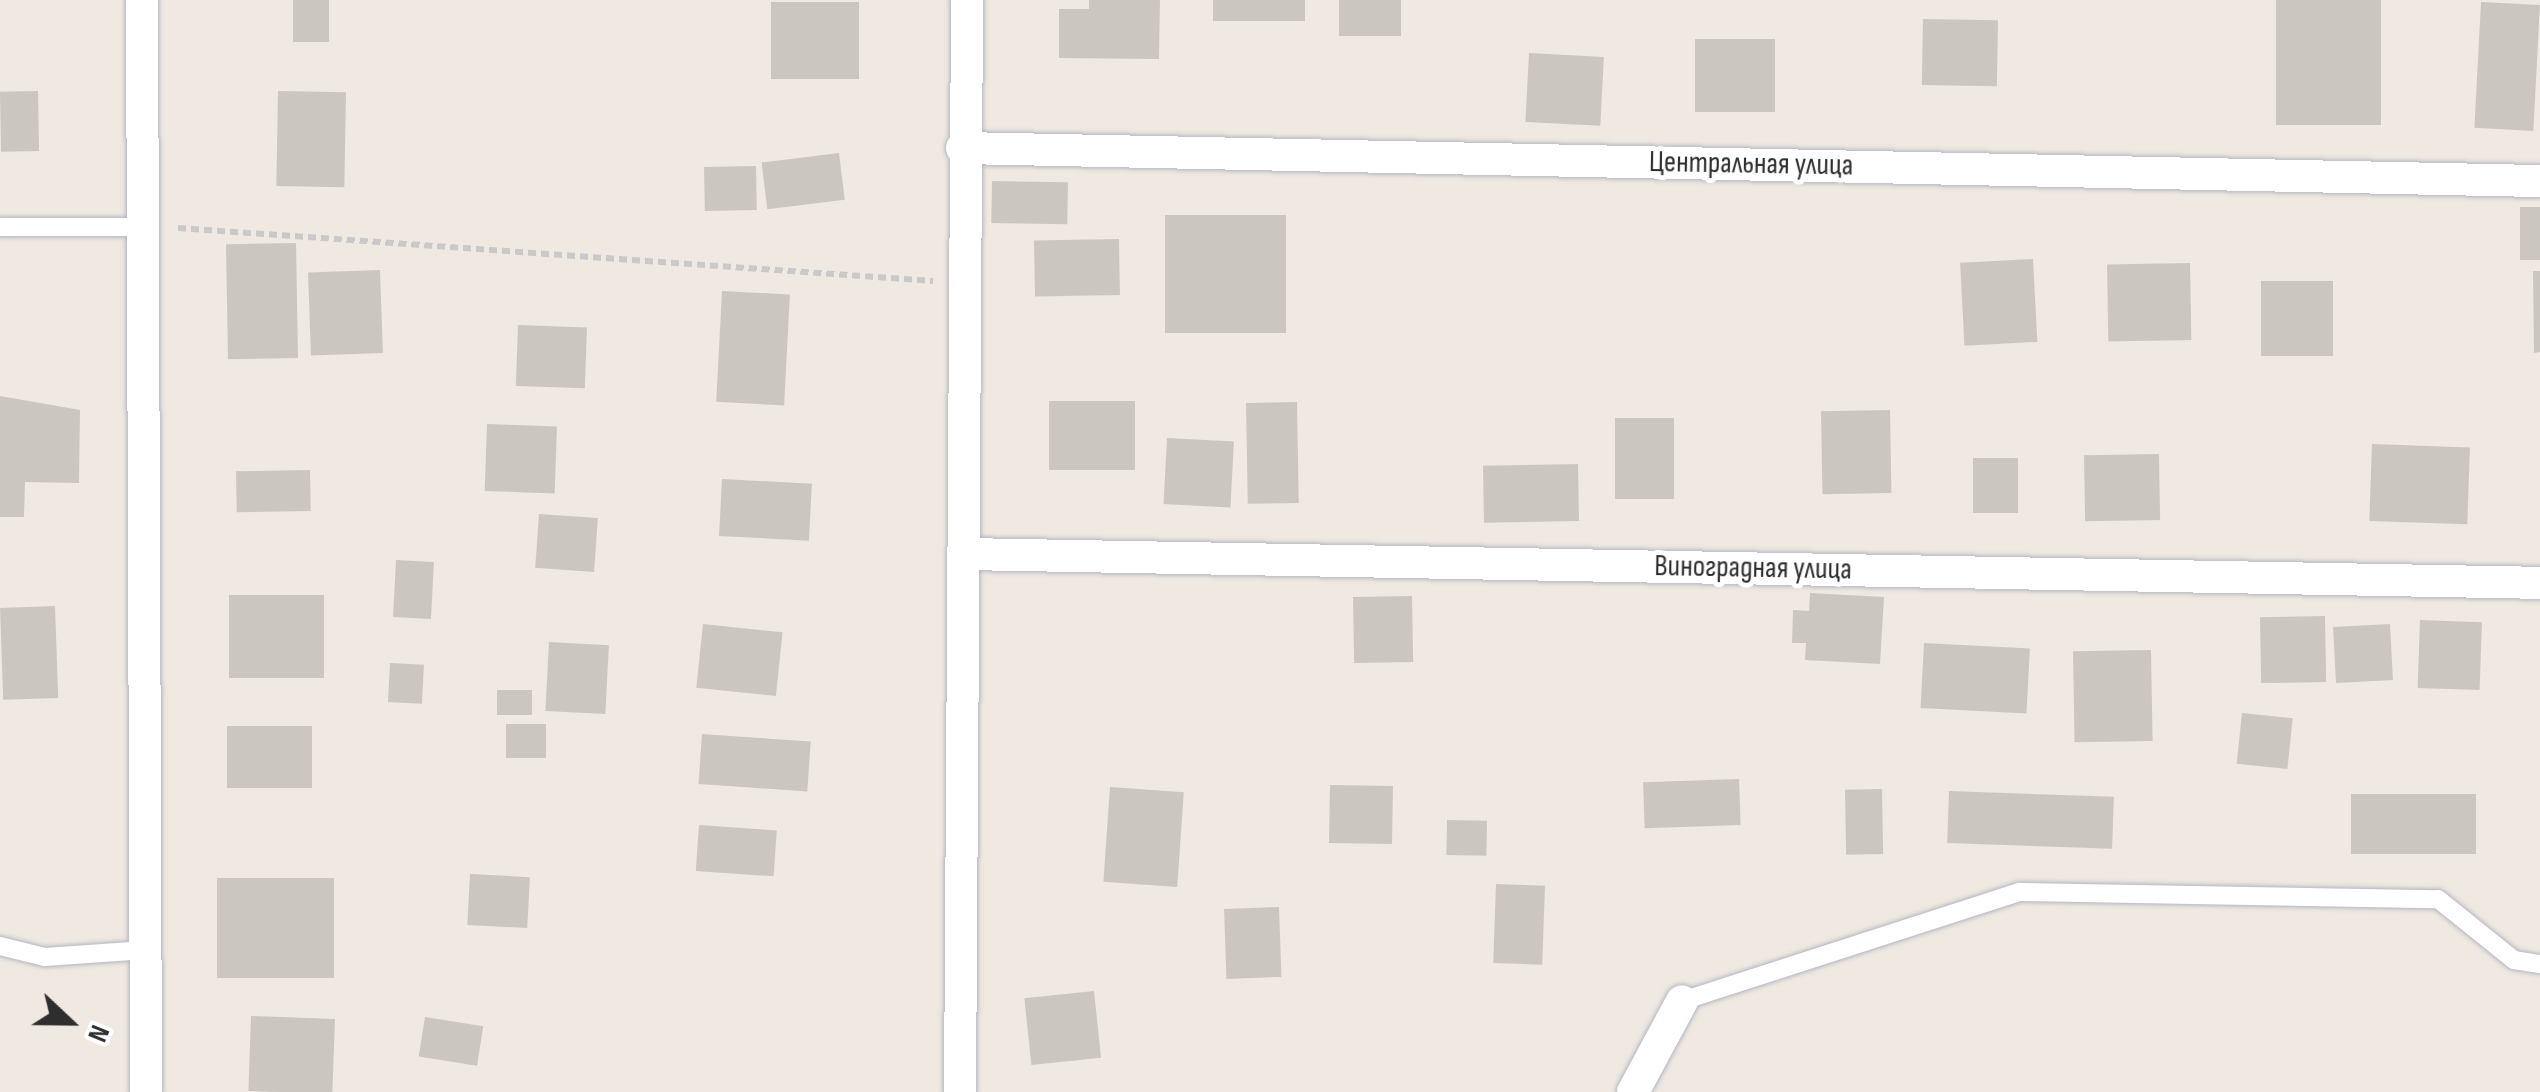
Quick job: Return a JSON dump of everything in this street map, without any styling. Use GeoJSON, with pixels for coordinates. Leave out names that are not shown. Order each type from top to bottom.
{"type":"FeatureCollection","features":[{"type":"Feature","properties":{"kind":"street"},"geometry":{"type":"LineString","coordinates":[[142,0],[146,1092]]}},
{"type":"Feature","properties":{"kind":"street"},"geometry":{"type":"LineString","coordinates":[[960,1092],[965,554],[962,148],[967,0]]}},
{"type":"Feature","properties":{"kind":"street","name":"Центральная улица"},"geometry":{"type":"LineString","coordinates":[[962,148],[2540,180]]}},
{"type":"Feature","properties":{"kind":"street","name":"Виноградная улица"},"geometry":{"type":"LineString","coordinates":[[965,554],[2540,583]]}},
{"type":"Feature","properties":{"kind":"street"},"geometry":{"type":"LineString","coordinates":[[1633,1092],[1682,1001]]}},
{"type":"Feature","properties":{"kind":"lane"},"geometry":{"type":"LineString","coordinates":[[0,226],[142,227]]}},
{"type":"Feature","properties":{"kind":"lane"},"geometry":{"type":"LineString","coordinates":[[1682,1001],[2019,892],[2438,898],[2514,960],[2540,964]]}},
{"type":"Feature","properties":{"kind":"lane"},"geometry":{"type":"LineString","coordinates":[[0,946],[45,956],[146,950]]}},
{"type":"Feature","properties":{"kind":"path"},"geometry":{"type":"LineString","coordinates":[[142,227],[964,284]]}},
{"type":"Feature","properties":{"kind":"building"},"geometry":{"type":"Polygon","coordinates":[[[293,0],[329,0],[329,42],[293,42],[293,0]]]}},
{"type":"Feature","properties":{"kind":"building"},"geometry":{"type":"Polygon","coordinates":[[[1089,0],[1160,0],[1159,59],[1059,58],[1059,9],[1089,9],[1089,0]]]}},
{"type":"Feature","properties":{"kind":"building"},"geometry":{"type":"Polygon","coordinates":[[[1213,0],[1305,0],[1305,21],[1213,21],[1213,0]]]}},
{"type":"Feature","properties":{"kind":"building"},"geometry":{"type":"Polygon","coordinates":[[[1339,0],[1401,0],[1401,36],[1339,36],[1339,0]]]}},
{"type":"Feature","properties":{"kind":"building"},"geometry":{"type":"Polygon","coordinates":[[[2276,0],[2381,0],[2381,125],[2276,125],[2276,0]]]}},
{"type":"Feature","properties":{"kind":"building"},"geometry":{"type":"Polygon","coordinates":[[[771,2],[859,2],[859,79],[771,79],[771,2]]]}},
{"type":"Feature","properties":{"kind":"building"},"geometry":{"type":"Polygon","coordinates":[[[2481,2],[2540,5],[2533,131],[2474,128],[2481,2]]]}},
{"type":"Feature","properties":{"kind":"building"},"geometry":{"type":"Polygon","coordinates":[[[1923,19],[1998,20],[1997,86],[1922,85],[1923,19]]]}},
{"type":"Feature","properties":{"kind":"building"},"geometry":{"type":"Polygon","coordinates":[[[1695,39],[1775,39],[1775,112],[1695,112],[1695,39]]]}},
{"type":"Feature","properties":{"kind":"building"},"geometry":{"type":"Polygon","coordinates":[[[1529,53],[1604,57],[1600,126],[1525,122],[1529,53]]]}},
{"type":"Feature","properties":{"kind":"building"},"geometry":{"type":"Polygon","coordinates":[[[38,91],[39,151],[1,152],[0,92],[38,91]]]}},
{"type":"Feature","properties":{"kind":"building"},"geometry":{"type":"Polygon","coordinates":[[[278,91],[346,92],[344,187],[276,186],[278,91]]]}},
{"type":"Feature","properties":{"kind":"building"},"geometry":{"type":"Polygon","coordinates":[[[839,153],[845,200],[767,209],[762,163],[839,153]]]}},
{"type":"Feature","properties":{"kind":"building"},"geometry":{"type":"Polygon","coordinates":[[[756,166],[757,210],[705,211],[704,167],[756,166]]]}},
{"type":"Feature","properties":{"kind":"building"},"geometry":{"type":"Polygon","coordinates":[[[992,181],[1068,182],[1067,224],[991,223],[992,181]]]}},
{"type":"Feature","properties":{"kind":"building"},"geometry":{"type":"Polygon","coordinates":[[[2520,207],[2540,207],[2540,260],[2520,260],[2520,207]]]}},
{"type":"Feature","properties":{"kind":"building"},"geometry":{"type":"Polygon","coordinates":[[[1165,215],[1286,215],[1286,333],[1165,333],[1165,215]]]}},
{"type":"Feature","properties":{"kind":"building"},"geometry":{"type":"Polygon","coordinates":[[[1119,239],[1120,295],[1035,296],[1034,240],[1119,239]]]}},
{"type":"Feature","properties":{"kind":"building"},"geometry":{"type":"Polygon","coordinates":[[[296,243],[298,358],[228,359],[226,244],[296,243]]]}},
{"type":"Feature","properties":{"kind":"building"},"geometry":{"type":"Polygon","coordinates":[[[2033,259],[2037,342],[1964,346],[1960,263],[2033,259]]]}},
{"type":"Feature","properties":{"kind":"building"},"geometry":{"type":"Polygon","coordinates":[[[2190,263],[2191,340],[2108,341],[2107,264],[2190,263]]]}},
{"type":"Feature","properties":{"kind":"building"},"geometry":{"type":"Polygon","coordinates":[[[380,270],[383,353],[311,355],[308,273],[380,270]]]}},
{"type":"Feature","properties":{"kind":"building"},"geometry":{"type":"Polygon","coordinates":[[[2533,271],[2540,271],[2540,352],[2534,353],[2533,271]]]}},
{"type":"Feature","properties":{"kind":"building"},"geometry":{"type":"Polygon","coordinates":[[[2261,281],[2333,281],[2333,356],[2261,356],[2261,281]]]}},
{"type":"Feature","properties":{"kind":"building"},"geometry":{"type":"Polygon","coordinates":[[[722,291],[790,295],[784,405],[716,402],[722,291]]]}},
{"type":"Feature","properties":{"kind":"building"},"geometry":{"type":"Polygon","coordinates":[[[518,325],[587,327],[585,388],[516,386],[518,325]]]}},
{"type":"Feature","properties":{"kind":"building"},"geometry":{"type":"Polygon","coordinates":[[[0,396],[80,410],[79,483],[25,482],[24,517],[0,517],[0,396]]]}},
{"type":"Feature","properties":{"kind":"building"},"geometry":{"type":"Polygon","coordinates":[[[1049,401],[1135,401],[1135,470],[1049,470],[1049,401]]]}},
{"type":"Feature","properties":{"kind":"building"},"geometry":{"type":"Polygon","coordinates":[[[1297,402],[1299,503],[1248,504],[1246,403],[1297,402]]]}},
{"type":"Feature","properties":{"kind":"building"},"geometry":{"type":"Polygon","coordinates":[[[1890,410],[1891,493],[1822,494],[1821,411],[1890,410]]]}},
{"type":"Feature","properties":{"kind":"building"},"geometry":{"type":"Polygon","coordinates":[[[1615,418],[1674,418],[1674,499],[1615,499],[1615,418]]]}},
{"type":"Feature","properties":{"kind":"building"},"geometry":{"type":"Polygon","coordinates":[[[487,424],[557,426],[555,493],[485,491],[487,424]]]}},
{"type":"Feature","properties":{"kind":"building"},"geometry":{"type":"Polygon","coordinates":[[[1167,438],[1234,442],[1230,507],[1164,504],[1167,438]]]}},
{"type":"Feature","properties":{"kind":"building"},"geometry":{"type":"Polygon","coordinates":[[[2372,444],[2470,447],[2467,524],[2369,521],[2372,444]]]}},
{"type":"Feature","properties":{"kind":"building"},"geometry":{"type":"Polygon","coordinates":[[[2159,454],[2160,520],[2085,521],[2084,455],[2159,454]]]}},
{"type":"Feature","properties":{"kind":"building"},"geometry":{"type":"Polygon","coordinates":[[[1973,458],[2018,458],[2018,513],[1973,513],[1973,458]]]}},
{"type":"Feature","properties":{"kind":"building"},"geometry":{"type":"Polygon","coordinates":[[[1578,464],[1579,521],[1484,523],[1483,466],[1578,464]]]}},
{"type":"Feature","properties":{"kind":"building"},"geometry":{"type":"Polygon","coordinates":[[[310,470],[311,511],[237,512],[236,471],[310,470]]]}},
{"type":"Feature","properties":{"kind":"building"},"geometry":{"type":"Polygon","coordinates":[[[722,479],[812,484],[809,541],[719,536],[722,479]]]}},
{"type":"Feature","properties":{"kind":"building"},"geometry":{"type":"Polygon","coordinates":[[[539,514],[598,518],[594,572],[535,568],[539,514]]]}},
{"type":"Feature","properties":{"kind":"building"},"geometry":{"type":"Polygon","coordinates":[[[396,560],[434,562],[431,619],[393,617],[396,560]]]}},
{"type":"Feature","properties":{"kind":"building"},"geometry":{"type":"Polygon","coordinates":[[[1810,593],[1884,597],[1880,664],[1805,660],[1806,643],[1792,643],[1793,610],[1809,611],[1810,593]]]}},
{"type":"Feature","properties":{"kind":"building"},"geometry":{"type":"Polygon","coordinates":[[[229,595],[324,595],[324,678],[229,678],[229,595]]]}},
{"type":"Feature","properties":{"kind":"building"},"geometry":{"type":"Polygon","coordinates":[[[1412,596],[1413,662],[1354,663],[1353,597],[1412,596]]]}},
{"type":"Feature","properties":{"kind":"building"},"geometry":{"type":"Polygon","coordinates":[[[55,606],[58,698],[3,700],[0,608],[55,606]]]}},
{"type":"Feature","properties":{"kind":"building"},"geometry":{"type":"Polygon","coordinates":[[[2325,616],[2326,682],[2261,683],[2260,617],[2325,616]]]}},
{"type":"Feature","properties":{"kind":"building"},"geometry":{"type":"Polygon","coordinates":[[[2420,620],[2482,622],[2480,690],[2418,688],[2420,620]]]}},
{"type":"Feature","properties":{"kind":"building"},"geometry":{"type":"Polygon","coordinates":[[[703,624],[783,632],[776,696],[696,688],[703,624]]]}},
{"type":"Feature","properties":{"kind":"building"},"geometry":{"type":"Polygon","coordinates":[[[2390,624],[2393,680],[2336,683],[2333,627],[2390,624]]]}},
{"type":"Feature","properties":{"kind":"building"},"geometry":{"type":"Polygon","coordinates":[[[549,642],[609,645],[605,714],[545,711],[549,642]]]}},
{"type":"Feature","properties":{"kind":"building"},"geometry":{"type":"Polygon","coordinates":[[[1924,643],[2030,649],[2026,713],[1921,708],[1924,643]]]}},
{"type":"Feature","properties":{"kind":"building"},"geometry":{"type":"Polygon","coordinates":[[[2151,650],[2153,741],[2075,742],[2073,651],[2151,650]]]}},
{"type":"Feature","properties":{"kind":"building"},"geometry":{"type":"Polygon","coordinates":[[[390,663],[424,665],[422,704],[388,702],[390,663]]]}},
{"type":"Feature","properties":{"kind":"building"},"geometry":{"type":"Polygon","coordinates":[[[497,690],[532,690],[532,715],[497,715],[497,690]]]}},
{"type":"Feature","properties":{"kind":"building"},"geometry":{"type":"Polygon","coordinates":[[[2242,713],[2293,718],[2287,769],[2237,764],[2242,713]]]}},
{"type":"Feature","properties":{"kind":"building"},"geometry":{"type":"Polygon","coordinates":[[[506,724],[546,724],[546,758],[506,758],[506,724]]]}},
{"type":"Feature","properties":{"kind":"building"},"geometry":{"type":"Polygon","coordinates":[[[227,726],[312,726],[312,788],[227,788],[227,726]]]}},
{"type":"Feature","properties":{"kind":"building"},"geometry":{"type":"Polygon","coordinates":[[[702,734],[811,742],[807,791],[699,784],[702,734]]]}},
{"type":"Feature","properties":{"kind":"building"},"geometry":{"type":"Polygon","coordinates":[[[1739,779],[1741,825],[1645,828],[1643,782],[1739,779]]]}},
{"type":"Feature","properties":{"kind":"building"},"geometry":{"type":"Polygon","coordinates":[[[1330,785],[1393,786],[1392,844],[1329,843],[1330,785]]]}},
{"type":"Feature","properties":{"kind":"building"},"geometry":{"type":"Polygon","coordinates":[[[1110,787],[1184,792],[1177,887],[1103,882],[1110,787]]]}},
{"type":"Feature","properties":{"kind":"building"},"geometry":{"type":"Polygon","coordinates":[[[1882,789],[1883,854],[1846,855],[1845,790],[1882,789]]]}},
{"type":"Feature","properties":{"kind":"building"},"geometry":{"type":"Polygon","coordinates":[[[1949,791],[2114,797],[2112,849],[1947,843],[1949,791]]]}},
{"type":"Feature","properties":{"kind":"building"},"geometry":{"type":"Polygon","coordinates":[[[2351,794],[2476,794],[2476,854],[2351,854],[2351,794]]]}},
{"type":"Feature","properties":{"kind":"building"},"geometry":{"type":"Polygon","coordinates":[[[1447,820],[1487,821],[1486,856],[1446,855],[1447,820]]]}},
{"type":"Feature","properties":{"kind":"building"},"geometry":{"type":"Polygon","coordinates":[[[699,825],[777,830],[774,876],[696,871],[699,825]]]}},
{"type":"Feature","properties":{"kind":"building"},"geometry":{"type":"Polygon","coordinates":[[[470,874],[530,877],[527,928],[467,925],[470,874]]]}},
{"type":"Feature","properties":{"kind":"building"},"geometry":{"type":"Polygon","coordinates":[[[217,878],[334,878],[334,978],[217,978],[217,878]]]}},
{"type":"Feature","properties":{"kind":"building"},"geometry":{"type":"Polygon","coordinates":[[[1496,884],[1545,886],[1542,965],[1493,963],[1496,884]]]}},
{"type":"Feature","properties":{"kind":"building"},"geometry":{"type":"Polygon","coordinates":[[[1279,907],[1281,977],[1226,979],[1224,909],[1279,907]]]}},
{"type":"Feature","properties":{"kind":"building"},"geometry":{"type":"Polygon","coordinates":[[[1094,991],[1101,1058],[1031,1065],[1024,998],[1094,991]]]}},
{"type":"Feature","properties":{"kind":"building"},"geometry":{"type":"Polygon","coordinates":[[[251,1016],[335,1019],[332,1092],[248,1091],[251,1016]]]}},
{"type":"Feature","properties":{"kind":"building"},"geometry":{"type":"Polygon","coordinates":[[[425,1017],[483,1026],[477,1066],[419,1057],[425,1017]]]}}]}
